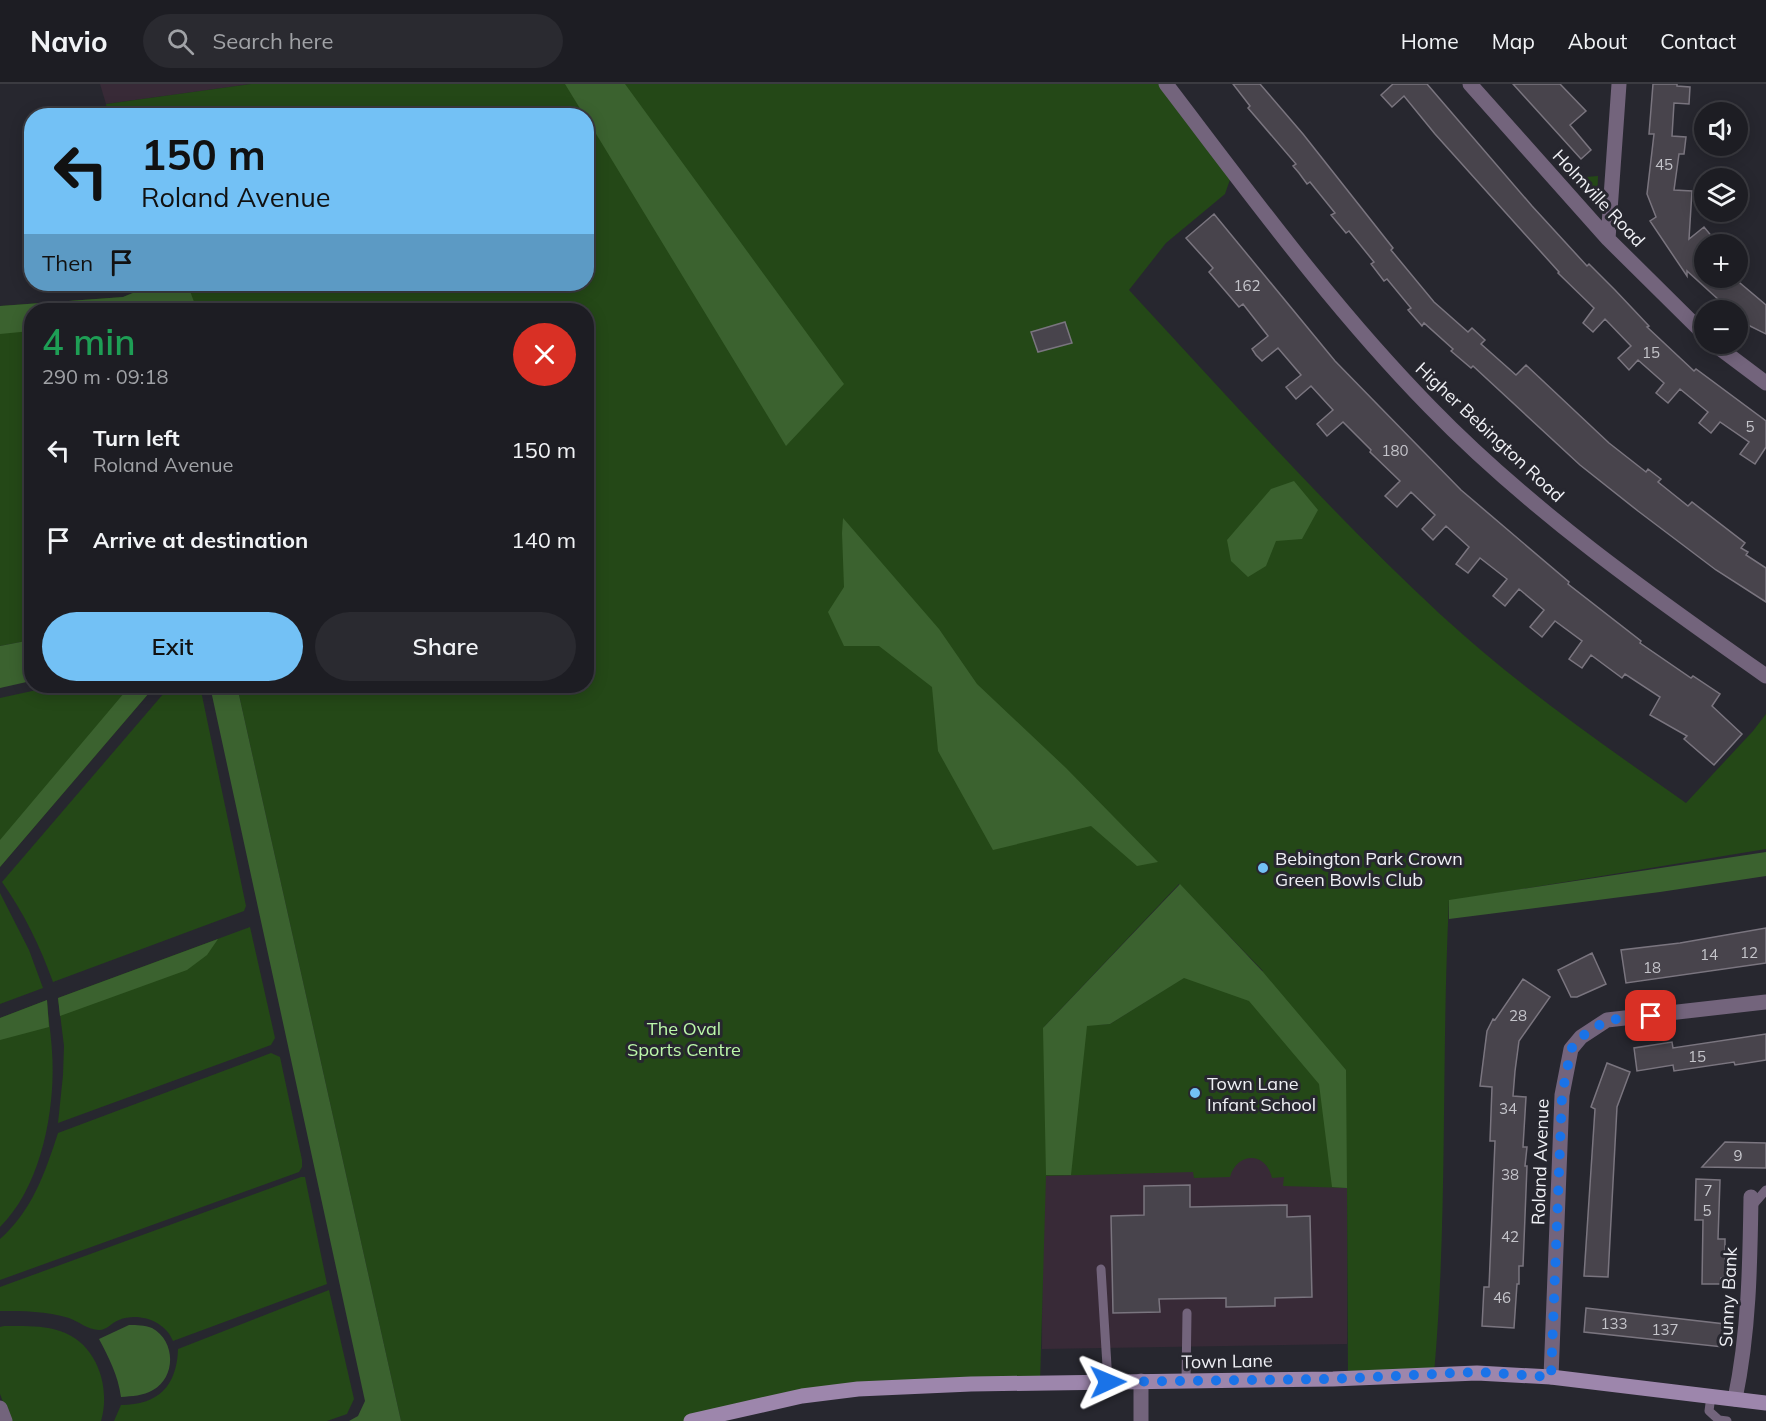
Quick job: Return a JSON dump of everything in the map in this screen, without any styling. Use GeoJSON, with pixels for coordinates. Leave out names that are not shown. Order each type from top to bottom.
{"type":"FeatureCollection","features":[{"type":"Feature","properties":{"kind":"main road","name":"Town Lane"},"geometry":{"type":"LineString","coordinates":[[691,1421],[802,1396],[858,1389],[971,1384],[1333,1379],[1477,1372],[1551,1377],[1709,1409],[1736,1399],[1766,1403]]}},
{"type":"Feature","properties":{"kind":"street","name":"Higher Bebington Road"},"geometry":{"type":"LineString","coordinates":[[1166,84],[1343,310],[1430,407],[1509,482],[1572,535],[1766,676]]}},
{"type":"Feature","properties":{"kind":"street","name":"Holmville Road"},"geometry":{"type":"LineString","coordinates":[[1470,84],[1608,239],[1694,324]]}},
{"type":"Feature","properties":{"kind":"street"},"geometry":{"type":"LineString","coordinates":[[1608,239],[1619,84]]}},
{"type":"Feature","properties":{"kind":"street"},"geometry":{"type":"LineString","coordinates":[[1727,354],[1766,383]]}},
{"type":"Feature","properties":{"kind":"street","name":"Roland Avenue"},"geometry":{"type":"LineString","coordinates":[[1551,1377],[1562,1095],[1571,1049],[1581,1037],[1607,1020],[1766,1002]]}},
{"type":"Feature","properties":{"kind":"street","name":"Sunny Bank"},"geometry":{"type":"LineString","coordinates":[[1736,1399],[1743,1360],[1749,1290],[1751,1202]]}},
{"type":"Feature","properties":{"kind":"street"},"geometry":{"type":"LineString","coordinates":[[1141,1381],[1141,1421]]}},
{"type":"Feature","properties":{"kind":"street"},"geometry":{"type":"LineString","coordinates":[[0,1408],[5,1421]]}},
{"type":"Feature","properties":{"kind":"lane"},"geometry":{"type":"LineString","coordinates":[[1751,1202],[1766,1190]]}},
{"type":"Feature","properties":{"kind":"lane"},"geometry":{"type":"LineString","coordinates":[[1101,1269],[1108,1382]]}},
{"type":"Feature","properties":{"kind":"lane"},"geometry":{"type":"LineString","coordinates":[[1186,1381],[1187,1313]]}},
{"type":"Feature","properties":{"kind":"lane"},"geometry":{"type":"LineString","coordinates":[[1709,1409],[1719,1420],[1727,1421]]}},
{"type":"Feature","properties":{"kind":"shaded area"},"geometry":{"type":"Polygon","coordinates":[[[100,84],[251,84],[106,104],[100,84]]]}},
{"type":"Feature","properties":{"kind":"shaded area","name":"Town Lane Infant School"},"geometry":{"type":"Polygon","coordinates":[[[1043,1028],[1347,1188],[1347,1344],[1042,1349],[1043,1028]]]}},
{"type":"Feature","properties":{"kind":"green space","name":"The Oval Sports Centre"},"geometry":{"type":"Polygon","coordinates":[[[251,84],[1166,84],[1233,171],[1225,194],[1166,243],[1129,290],[1360,537],[1441,615],[1500,666],[1560,713],[1686,803],[1766,714],[1766,849],[1449,901],[1443,1197],[1434,1374],[1348,1378],[1347,1188],[1283,1186],[1284,1177],[1272,1178],[1264,1163],[1251,1158],[1239,1163],[1230,1177],[1194,1178],[1193,1172],[1046,1176],[1040,1383],[858,1389],[691,1421],[401,1421],[239,693],[594,693],[594,303],[41,303],[123,297],[138,291],[594,291],[594,108],[107,108],[106,104],[251,84]],[[1179,884],[1044,1027],[1110,1024],[1183,978],[1263,971],[1179,884]]]}},
{"type":"Feature","properties":{"kind":"green space"},"geometry":{"type":"Polygon","coordinates":[[[565,84],[625,84],[844,384],[786,446],[594,131],[594,108],[580,108],[565,84]]]}},
{"type":"Feature","properties":{"kind":"green space"},"geometry":{"type":"Polygon","coordinates":[[[1598,176],[1597,206],[1574,178],[1598,176]]]}},
{"type":"Feature","properties":{"kind":"green space"},"geometry":{"type":"Polygon","coordinates":[[[138,291],[190,291],[194,303],[41,303],[123,297],[138,291]]]}},
{"type":"Feature","properties":{"kind":"green space","name":"The Oval Sports Centre"},"geometry":{"type":"Polygon","coordinates":[[[24,304],[24,641],[0,646],[0,306],[24,304]]]}},
{"type":"Feature","properties":{"kind":"green space"},"geometry":{"type":"Polygon","coordinates":[[[24,304],[24,332],[0,334],[0,306],[24,304]]]}},
{"type":"Feature","properties":{"kind":"green space"},"geometry":{"type":"Polygon","coordinates":[[[1294,481],[1318,510],[1302,539],[1276,541],[1266,566],[1248,577],[1231,561],[1227,540],[1271,489],[1294,481]]]}},
{"type":"Feature","properties":{"kind":"green space"},"geometry":{"type":"Polygon","coordinates":[[[843,518],[939,629],[977,684],[1066,768],[1158,862],[1137,866],[1091,826],[993,850],[938,751],[932,687],[879,646],[844,646],[828,612],[844,587],[843,518]]]}},
{"type":"Feature","properties":{"kind":"green space"},"geometry":{"type":"Polygon","coordinates":[[[24,641],[24,683],[0,688],[0,646],[24,641]]]}},
{"type":"Feature","properties":{"kind":"green space"},"geometry":{"type":"Polygon","coordinates":[[[24,693],[149,693],[0,867],[0,698],[24,693]]]}},
{"type":"Feature","properties":{"kind":"green space"},"geometry":{"type":"Polygon","coordinates":[[[124,693],[149,693],[0,867],[0,840],[124,693]]]}},
{"type":"Feature","properties":{"kind":"green space"},"geometry":{"type":"Polygon","coordinates":[[[164,693],[201,693],[246,906],[244,911],[53,982],[31,930],[2,882],[164,693]]]}},
{"type":"Feature","properties":{"kind":"green space"},"geometry":{"type":"Polygon","coordinates":[[[212,693],[239,693],[401,1421],[349,1421],[358,1416],[365,1401],[212,693]]]}},
{"type":"Feature","properties":{"kind":"green space"},"geometry":{"type":"Polygon","coordinates":[[[1766,852],[1766,876],[1449,919],[1449,900],[1766,852]]]}},
{"type":"Feature","properties":{"kind":"green space"},"geometry":{"type":"Polygon","coordinates":[[[1180,884],[1263,972],[1346,1070],[1347,1188],[1332,1187],[1319,1084],[1249,1001],[1184,978],[1110,1024],[1087,1026],[1071,1175],[1046,1175],[1043,1028],[1180,884]]]}},
{"type":"Feature","properties":{"kind":"green space"},"geometry":{"type":"Polygon","coordinates":[[[0,893],[29,950],[43,988],[0,1004],[0,893]]]}},
{"type":"Feature","properties":{"kind":"green space"},"geometry":{"type":"Polygon","coordinates":[[[250,927],[275,1038],[271,1045],[58,1123],[64,1046],[58,998],[250,927]]]}},
{"type":"Feature","properties":{"kind":"green space"},"geometry":{"type":"Polygon","coordinates":[[[218,939],[207,955],[187,970],[60,1016],[58,998],[218,939]]]}},
{"type":"Feature","properties":{"kind":"green space"},"geometry":{"type":"Polygon","coordinates":[[[47,1000],[53,1073],[43,1145],[26,1190],[0,1227],[0,1018],[47,1000]]]}},
{"type":"Feature","properties":{"kind":"green space"},"geometry":{"type":"Polygon","coordinates":[[[47,1000],[49,1027],[0,1040],[0,1018],[47,1000]]]}},
{"type":"Feature","properties":{"kind":"green space"},"geometry":{"type":"Polygon","coordinates":[[[271,1053],[280,1057],[302,1160],[299,1172],[0,1280],[0,1239],[29,1204],[42,1177],[58,1133],[271,1053]]]}},
{"type":"Feature","properties":{"kind":"green space"},"geometry":{"type":"Polygon","coordinates":[[[305,1177],[327,1284],[173,1341],[158,1323],[143,1318],[127,1318],[116,1321],[104,1329],[95,1330],[69,1318],[52,1314],[0,1311],[0,1287],[305,1177]]]}},
{"type":"Feature","properties":{"kind":"green space"},"geometry":{"type":"Polygon","coordinates":[[[329,1290],[354,1399],[347,1414],[327,1421],[114,1421],[121,1405],[145,1401],[163,1391],[174,1373],[178,1349],[329,1290]]]}},
{"type":"Feature","properties":{"kind":"green space"},"geometry":{"type":"Polygon","coordinates":[[[129,1325],[149,1327],[160,1334],[169,1350],[169,1368],[161,1384],[153,1390],[141,1395],[121,1397],[110,1360],[99,1339],[129,1325]]]}},
{"type":"Feature","properties":{"kind":"green space"},"geometry":{"type":"Polygon","coordinates":[[[0,1327],[53,1329],[73,1337],[83,1345],[92,1356],[102,1381],[104,1408],[101,1421],[10,1421],[0,1394],[0,1327]]]}},
{"type":"Feature","properties":{"kind":"building"},"geometry":{"type":"Polygon","coordinates":[[[1233,84],[1260,84],[1303,134],[1393,248],[1391,250],[1434,302],[1468,332],[1472,328],[1485,340],[1481,344],[1516,375],[1526,365],[1609,443],[1646,472],[1648,469],[1661,479],[1658,482],[1688,506],[1692,502],[1745,543],[1741,548],[1748,552],[1746,555],[1766,568],[1766,602],[1716,570],[1580,465],[1473,366],[1471,368],[1451,351],[1453,349],[1424,323],[1422,326],[1408,310],[1411,308],[1387,279],[1384,281],[1371,264],[1374,262],[1349,231],[1346,233],[1331,215],[1335,213],[1310,182],[1307,184],[1293,166],[1296,164],[1248,108],[1250,106],[1233,84]]]}},
{"type":"Feature","properties":{"kind":"building"},"geometry":{"type":"Polygon","coordinates":[[[1393,84],[1427,84],[1532,206],[1587,266],[1589,264],[1615,290],[1649,326],[1647,327],[1694,371],[1696,369],[1766,421],[1766,447],[1755,464],[1740,454],[1749,442],[1720,422],[1711,433],[1699,423],[1708,412],[1680,389],[1668,403],[1656,393],[1664,383],[1638,360],[1629,370],[1618,358],[1631,346],[1605,319],[1593,332],[1583,323],[1594,308],[1558,273],[1404,96],[1392,107],[1381,95],[1393,84]]]}},
{"type":"Feature","properties":{"kind":"building"},"geometry":{"type":"Polygon","coordinates":[[[1513,84],[1560,84],[1586,111],[1570,125],[1591,150],[1581,159],[1513,84]]]}},
{"type":"Feature","properties":{"kind":"building"},"geometry":{"type":"Polygon","coordinates":[[[1653,84],[1677,84],[1677,86],[1690,87],[1689,104],[1674,103],[1672,136],[1686,137],[1684,154],[1679,154],[1674,190],[1692,191],[1689,239],[1694,235],[1694,277],[1687,271],[1687,276],[1650,221],[1656,217],[1647,194],[1654,134],[1649,134],[1653,84]]]}},
{"type":"Feature","properties":{"kind":"building"},"geometry":{"type":"Polygon","coordinates":[[[1214,214],[1335,361],[1461,490],[1569,582],[1568,584],[1641,641],[1640,643],[1691,678],[1693,676],[1720,694],[1712,706],[1742,734],[1714,765],[1684,739],[1687,736],[1650,715],[1660,697],[1625,674],[1622,678],[1591,655],[1582,668],[1569,659],[1582,641],[1555,621],[1542,637],[1530,627],[1544,610],[1519,589],[1505,606],[1493,596],[1507,579],[1480,558],[1468,573],[1456,564],[1469,547],[1446,526],[1433,540],[1422,529],[1435,515],[1411,492],[1397,507],[1385,496],[1400,481],[1343,422],[1327,436],[1317,424],[1333,410],[1311,386],[1296,399],[1286,387],[1301,375],[1278,348],[1262,361],[1256,355],[1252,349],[1268,336],[1243,304],[1239,307],[1209,272],[1213,268],[1186,238],[1214,214]]]}},
{"type":"Feature","properties":{"kind":"building"},"geometry":{"type":"Polygon","coordinates":[[[1704,227],[1710,234],[1695,234],[1704,227]]]}},
{"type":"Feature","properties":{"kind":"building"},"geometry":{"type":"Polygon","coordinates":[[[1706,288],[1746,288],[1766,305],[1766,334],[1748,325],[1748,300],[1719,300],[1706,288]]]}},
{"type":"Feature","properties":{"kind":"building"},"geometry":{"type":"Polygon","coordinates":[[[1065,322],[1072,343],[1038,352],[1031,332],[1065,322]]]}},
{"type":"Feature","properties":{"kind":"building"},"geometry":{"type":"Polygon","coordinates":[[[1766,928],[1766,963],[1626,983],[1621,950],[1680,943],[1766,928]]]}},
{"type":"Feature","properties":{"kind":"building"},"geometry":{"type":"Polygon","coordinates":[[[1592,953],[1606,984],[1577,997],[1571,997],[1558,970],[1592,953]]]}},
{"type":"Feature","properties":{"kind":"building"},"geometry":{"type":"Polygon","coordinates":[[[1523,979],[1550,997],[1519,1041],[1515,1071],[1513,1096],[1526,1097],[1523,1147],[1527,1147],[1525,1166],[1527,1166],[1523,1266],[1519,1266],[1514,1328],[1482,1326],[1484,1287],[1489,1287],[1495,1141],[1490,1141],[1492,1087],[1480,1086],[1487,1031],[1493,1019],[1495,1020],[1523,979]]]}},
{"type":"Feature","properties":{"kind":"building"},"geometry":{"type":"Polygon","coordinates":[[[1766,1034],[1766,1060],[1735,1065],[1734,1062],[1674,1071],[1673,1065],[1637,1071],[1634,1048],[1672,1042],[1673,1048],[1766,1034]]]}},
{"type":"Feature","properties":{"kind":"building"},"geometry":{"type":"Polygon","coordinates":[[[1607,1063],[1630,1072],[1617,1107],[1608,1277],[1584,1276],[1595,1109],[1591,1107],[1607,1063]]]}},
{"type":"Feature","properties":{"kind":"building"},"geometry":{"type":"Polygon","coordinates":[[[1725,1142],[1766,1143],[1766,1168],[1702,1167],[1725,1142]]]}},
{"type":"Feature","properties":{"kind":"building"},"geometry":{"type":"Polygon","coordinates":[[[1696,1179],[1720,1180],[1718,1239],[1725,1239],[1725,1277],[1721,1278],[1721,1284],[1702,1284],[1703,1220],[1695,1220],[1696,1179]]]}},
{"type":"Feature","properties":{"kind":"building"},"geometry":{"type":"Polygon","coordinates":[[[1190,1185],[1190,1207],[1287,1205],[1287,1217],[1310,1216],[1312,1297],[1275,1298],[1275,1306],[1226,1307],[1226,1298],[1159,1299],[1160,1312],[1113,1313],[1111,1216],[1144,1215],[1144,1186],[1190,1185]]]}},
{"type":"Feature","properties":{"kind":"building"},"geometry":{"type":"Polygon","coordinates":[[[1586,1308],[1725,1324],[1723,1347],[1584,1332],[1586,1308]]]}},
{"type":"Feature","properties":{"kind":"place","name":"Bebington Park Crown Green Bowls Club"},"geometry":{"type":"Point","coordinates":[1263,868]}},
{"type":"Feature","properties":{"kind":"place","name":"Town Lane Infant School"},"geometry":{"type":"Point","coordinates":[1195,1093]}},
{"type":"Feature","properties":{"kind":"route"},"geometry":{"type":"LineString","coordinates":[[1108,1382],[1333,1379],[1477,1372],[1551,1377],[1562,1095],[1566,1064],[1571,1049],[1581,1037],[1607,1020],[1651,1016]]}}]}
